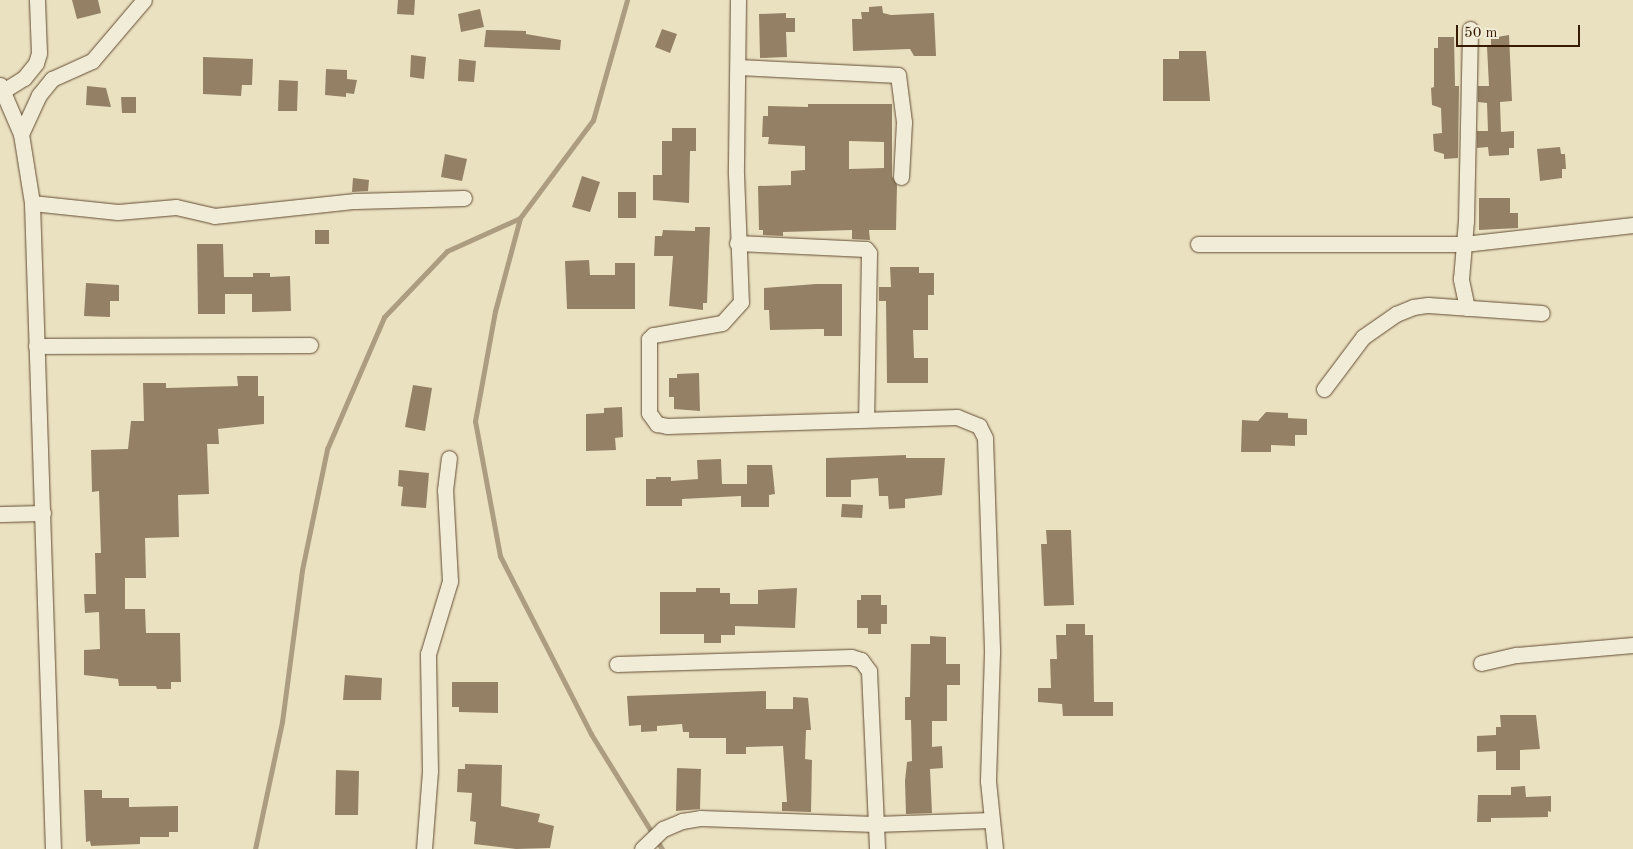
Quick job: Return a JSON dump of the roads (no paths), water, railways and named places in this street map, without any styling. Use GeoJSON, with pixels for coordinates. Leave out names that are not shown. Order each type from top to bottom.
{"type":"FeatureCollection","features":[{"type":"Feature","properties":{"kind":"street"},"geometry":{"type":"LineString","coordinates":[[37,0],[39,52],[36,64],[24,78],[1,88],[21,134],[32,203],[53,849]]}},
{"type":"Feature","properties":{"kind":"street"},"geometry":{"type":"LineString","coordinates":[[21,134],[39,95],[52,79],[92,61],[144,0]]}},
{"type":"Feature","properties":{"kind":"street"},"geometry":{"type":"LineString","coordinates":[[738,0],[737,243],[741,302],[722,323],[652,335],[649,339],[649,413],[657,424],[667,426],[866,417],[957,417],[979,426],[985,438],[992,653],[988,780],[995,849]]}},
{"type":"Feature","properties":{"kind":"street"},"geometry":{"type":"LineString","coordinates":[[1467,308],[1461,292],[1470,29]]}},
{"type":"Feature","properties":{"kind":"street"},"geometry":{"type":"LineString","coordinates":[[738,67],[898,76],[904,122],[901,177]]}},
{"type":"Feature","properties":{"kind":"street"},"geometry":{"type":"LineString","coordinates":[[32,203],[118,212],[176,207],[214,216],[355,201],[464,198]]}},
{"type":"Feature","properties":{"kind":"street"},"geometry":{"type":"LineString","coordinates":[[1198,244],[1464,244],[1633,225]]}},
{"type":"Feature","properties":{"kind":"street"},"geometry":{"type":"LineString","coordinates":[[737,243],[866,249],[869,253],[866,417]]}},
{"type":"Feature","properties":{"kind":"street"},"geometry":{"type":"LineString","coordinates":[[1324,389],[1350,350],[1396,314],[1428,305],[1542,313]]}},
{"type":"Feature","properties":{"kind":"street"},"geometry":{"type":"LineString","coordinates":[[36,346],[310,345]]}},
{"type":"Feature","properties":{"kind":"street"},"geometry":{"type":"LineString","coordinates":[[424,849],[430,771],[428,654],[450,581],[446,490],[449,458]]}},
{"type":"Feature","properties":{"kind":"street"},"geometry":{"type":"LineString","coordinates":[[0,514],[43,513]]}},
{"type":"Feature","properties":{"kind":"street"},"geometry":{"type":"LineString","coordinates":[[1481,663],[1517,655],[1633,645]]}},
{"type":"Feature","properties":{"kind":"street"},"geometry":{"type":"LineString","coordinates":[[617,664],[851,657],[861,660],[869,671],[877,849]]}},
{"type":"Feature","properties":{"kind":"street"},"geometry":{"type":"LineString","coordinates":[[642,849],[663,830],[682,821],[700,818],[875,824],[991,820]]}},
{"type":"Feature","properties":{"kind":"waterway"},"geometry":{"type":"LineString","coordinates":[[627,0],[593,120],[520,218],[495,311],[475,421],[500,556],[591,734],[662,849]]}},
{"type":"Feature","properties":{"kind":"waterway"},"geometry":{"type":"LineString","coordinates":[[255,849],[282,722],[302,570],[327,449],[384,317],[447,251],[520,218]]}}]}
